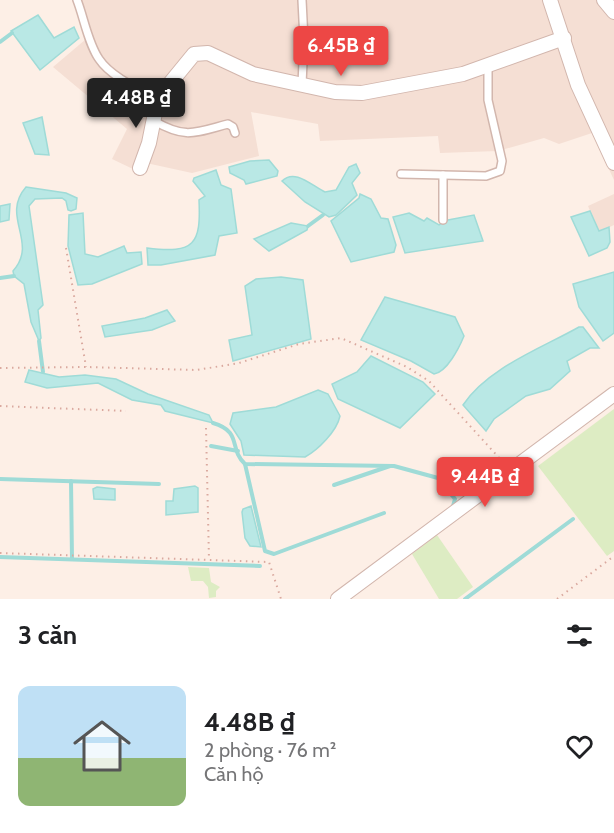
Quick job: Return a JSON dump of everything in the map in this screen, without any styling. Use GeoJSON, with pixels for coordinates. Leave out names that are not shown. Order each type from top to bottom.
{"type":"FeatureCollection","features":[{"type":"Feature","properties":{"kind":"street"},"geometry":{"type":"LineString","coordinates":[[550,0],[578,86],[614,163]]}},
{"type":"Feature","properties":{"kind":"street"},"geometry":{"type":"LineString","coordinates":[[604,0],[614,12]]}},
{"type":"Feature","properties":{"kind":"street"},"geometry":{"type":"LineString","coordinates":[[140,168],[147,152],[158,98],[189,58],[201,52],[243,71],[335,92],[362,93],[434,81],[488,66],[564,38]]}},
{"type":"Feature","properties":{"kind":"street"},"geometry":{"type":"LineString","coordinates":[[338,599],[614,394]]}},
{"type":"Feature","properties":{"kind":"lane"},"geometry":{"type":"LineString","coordinates":[[77,0],[96,54],[103,63],[136,88],[158,98]]}},
{"type":"Feature","properties":{"kind":"lane"},"geometry":{"type":"LineString","coordinates":[[302,0],[304,39],[302,84]]}},
{"type":"Feature","properties":{"kind":"lane"},"geometry":{"type":"LineString","coordinates":[[401,174],[486,176],[500,171],[502,160],[488,100],[488,66]]}},
{"type":"Feature","properties":{"kind":"lane"},"geometry":{"type":"LineString","coordinates":[[154,122],[178,133],[194,133],[228,124],[233,127],[235,133]]}},
{"type":"Feature","properties":{"kind":"lane"},"geometry":{"type":"LineString","coordinates":[[442,220],[443,175]]}},
{"type":"Feature","properties":{"kind":"path"},"geometry":{"type":"LineString","coordinates":[[66,248],[86,367]]}},
{"type":"Feature","properties":{"kind":"path"},"geometry":{"type":"LineString","coordinates":[[0,368],[86,367],[197,370],[239,363],[299,344],[341,338],[407,367],[429,381],[509,470]]}},
{"type":"Feature","properties":{"kind":"path"},"geometry":{"type":"LineString","coordinates":[[0,406],[126,411]]}},
{"type":"Feature","properties":{"kind":"path"},"geometry":{"type":"LineString","coordinates":[[206,428],[209,560]]}},
{"type":"Feature","properties":{"kind":"path"},"geometry":{"type":"LineString","coordinates":[[0,553],[269,562],[281,599]]}},
{"type":"Feature","properties":{"kind":"path"},"geometry":{"type":"LineString","coordinates":[[557,599],[614,555]]}},
{"type":"Feature","properties":{"kind":"shaded area"},"geometry":{"type":"Polygon","coordinates":[[[80,0],[614,0],[614,180],[592,133],[559,144],[544,138],[498,151],[440,153],[438,136],[320,141],[318,124],[251,112],[259,156],[192,173],[137,161],[133,169],[112,159],[127,129],[53,67],[92,34],[80,0]]]}},
{"type":"Feature","properties":{"kind":"shaded area"},"geometry":{"type":"Polygon","coordinates":[[[614,194],[614,225],[599,232],[588,206],[614,194]]]}},
{"type":"Feature","properties":{"kind":"green space"},"geometry":{"type":"Polygon","coordinates":[[[614,409],[614,551],[607,556],[538,466],[614,409]]]}},
{"type":"Feature","properties":{"kind":"green space"},"geometry":{"type":"Polygon","coordinates":[[[437,535],[473,587],[457,599],[439,599],[412,554],[437,535]]]}},
{"type":"Feature","properties":{"kind":"green space"},"geometry":{"type":"Polygon","coordinates":[[[188,567],[209,568],[211,582],[220,587],[216,591],[216,597],[209,598],[208,587],[203,581],[191,581],[188,567]]]}},
{"type":"Feature","properties":{"kind":"water"},"geometry":{"type":"Polygon","coordinates":[[[38,15],[54,38],[74,27],[79,38],[40,70],[11,31],[38,15]]]}},
{"type":"Feature","properties":{"kind":"water"},"geometry":{"type":"Polygon","coordinates":[[[42,117],[49,155],[35,154],[23,123],[42,117]]]}},
{"type":"Feature","properties":{"kind":"water"},"geometry":{"type":"Polygon","coordinates":[[[269,160],[278,171],[277,176],[246,184],[244,180],[230,173],[229,167],[250,161],[269,160]]]}},
{"type":"Feature","properties":{"kind":"water"},"geometry":{"type":"Polygon","coordinates":[[[356,164],[360,173],[352,183],[357,195],[336,215],[329,217],[305,202],[282,181],[287,177],[298,177],[325,192],[336,190],[349,167],[356,164]]]}},
{"type":"Feature","properties":{"kind":"water"},"geometry":{"type":"Polygon","coordinates":[[[216,170],[221,185],[231,189],[237,233],[219,236],[215,255],[161,265],[148,265],[147,248],[176,249],[192,243],[198,227],[199,200],[205,196],[193,181],[194,178],[216,170]]]}},
{"type":"Feature","properties":{"kind":"water"},"geometry":{"type":"Polygon","coordinates":[[[26,187],[66,193],[77,198],[76,209],[71,211],[68,210],[66,201],[62,198],[35,199],[29,206],[43,305],[38,310],[41,338],[39,341],[31,322],[24,284],[14,276],[13,271],[20,260],[22,250],[17,209],[19,198],[26,187]]]}},
{"type":"Feature","properties":{"kind":"water"},"geometry":{"type":"Polygon","coordinates":[[[360,194],[371,199],[381,218],[388,219],[396,245],[394,252],[351,262],[331,221],[359,198],[360,194]]]}},
{"type":"Feature","properties":{"kind":"water"},"geometry":{"type":"Polygon","coordinates":[[[10,204],[9,220],[0,222],[0,206],[10,204]]]}},
{"type":"Feature","properties":{"kind":"water"},"geometry":{"type":"Polygon","coordinates":[[[590,211],[599,231],[609,227],[610,242],[607,248],[589,256],[571,217],[590,211]]]}},
{"type":"Feature","properties":{"kind":"water"},"geometry":{"type":"Polygon","coordinates":[[[83,213],[85,254],[98,257],[124,246],[127,253],[141,252],[142,264],[92,284],[78,285],[68,246],[69,215],[83,213]]]}},
{"type":"Feature","properties":{"kind":"water"},"geometry":{"type":"Polygon","coordinates":[[[409,213],[424,221],[427,218],[439,225],[448,220],[474,215],[483,241],[405,253],[393,217],[409,213]]]}},
{"type":"Feature","properties":{"kind":"water"},"geometry":{"type":"Polygon","coordinates":[[[291,223],[308,226],[307,230],[269,251],[254,239],[291,223]]]}},
{"type":"Feature","properties":{"kind":"water"},"geometry":{"type":"Polygon","coordinates":[[[614,272],[614,333],[603,341],[579,307],[573,284],[614,272]]]}},
{"type":"Feature","properties":{"kind":"water"},"geometry":{"type":"Polygon","coordinates":[[[281,277],[303,280],[311,339],[233,361],[229,340],[252,335],[245,286],[256,279],[281,277]]]}},
{"type":"Feature","properties":{"kind":"water"},"geometry":{"type":"Polygon","coordinates":[[[385,297],[455,317],[464,336],[456,353],[443,369],[434,374],[411,361],[361,340],[385,297]]]}},
{"type":"Feature","properties":{"kind":"water"},"geometry":{"type":"Polygon","coordinates":[[[167,310],[175,321],[152,330],[105,337],[102,326],[145,318],[167,310]]]}},
{"type":"Feature","properties":{"kind":"water"},"geometry":{"type":"Polygon","coordinates":[[[579,327],[583,327],[599,348],[590,348],[567,361],[570,371],[550,389],[526,396],[494,419],[486,431],[463,405],[473,392],[500,370],[579,327]]]}},
{"type":"Feature","properties":{"kind":"water"},"geometry":{"type":"Polygon","coordinates":[[[371,356],[423,382],[435,394],[400,428],[338,399],[332,384],[357,372],[371,356]]]}},
{"type":"Feature","properties":{"kind":"water"},"geometry":{"type":"Polygon","coordinates":[[[29,370],[59,377],[85,375],[116,379],[148,394],[209,415],[213,423],[165,411],[161,405],[132,400],[98,383],[47,388],[25,382],[29,370]]]}},
{"type":"Feature","properties":{"kind":"water"},"geometry":{"type":"Polygon","coordinates":[[[318,390],[328,394],[340,416],[331,434],[316,450],[305,457],[244,455],[241,441],[230,424],[233,413],[276,407],[318,390]]]}},
{"type":"Feature","properties":{"kind":"water"},"geometry":{"type":"Polygon","coordinates":[[[195,486],[198,488],[198,512],[166,515],[166,501],[173,501],[174,489],[195,486]]]}},
{"type":"Feature","properties":{"kind":"water"},"geometry":{"type":"Polygon","coordinates":[[[97,487],[115,489],[115,500],[94,499],[93,489],[97,487]]]}},
{"type":"Feature","properties":{"kind":"water"},"geometry":{"type":"Polygon","coordinates":[[[251,506],[261,547],[250,546],[245,538],[242,512],[243,509],[251,506]]]}},
{"type":"Feature","properties":{"kind":"waterway"},"geometry":{"type":"LineString","coordinates":[[0,42],[12,33]]}},
{"type":"Feature","properties":{"kind":"waterway"},"geometry":{"type":"LineString","coordinates":[[308,226],[323,215]]}},
{"type":"Feature","properties":{"kind":"waterway"},"geometry":{"type":"LineString","coordinates":[[0,278],[14,276]]}},
{"type":"Feature","properties":{"kind":"waterway"},"geometry":{"type":"LineString","coordinates":[[39,341],[43,372]]}},
{"type":"Feature","properties":{"kind":"waterway"},"geometry":{"type":"LineString","coordinates":[[213,423],[228,431],[232,436],[237,452],[245,464],[394,466],[438,478],[455,499],[453,506]]}},
{"type":"Feature","properties":{"kind":"waterway"},"geometry":{"type":"LineString","coordinates":[[211,446],[238,451]]}},
{"type":"Feature","properties":{"kind":"waterway"},"geometry":{"type":"LineString","coordinates":[[245,464],[265,551],[274,554],[384,513]]}},
{"type":"Feature","properties":{"kind":"waterway"},"geometry":{"type":"LineString","coordinates":[[334,485],[390,466]]}},
{"type":"Feature","properties":{"kind":"waterway"},"geometry":{"type":"LineString","coordinates":[[0,479],[159,484]]}},
{"type":"Feature","properties":{"kind":"waterway"},"geometry":{"type":"LineString","coordinates":[[71,481],[72,559]]}},
{"type":"Feature","properties":{"kind":"waterway"},"geometry":{"type":"LineString","coordinates":[[465,599],[573,519]]}},
{"type":"Feature","properties":{"kind":"waterway"},"geometry":{"type":"LineString","coordinates":[[0,557],[260,566]]}}]}
